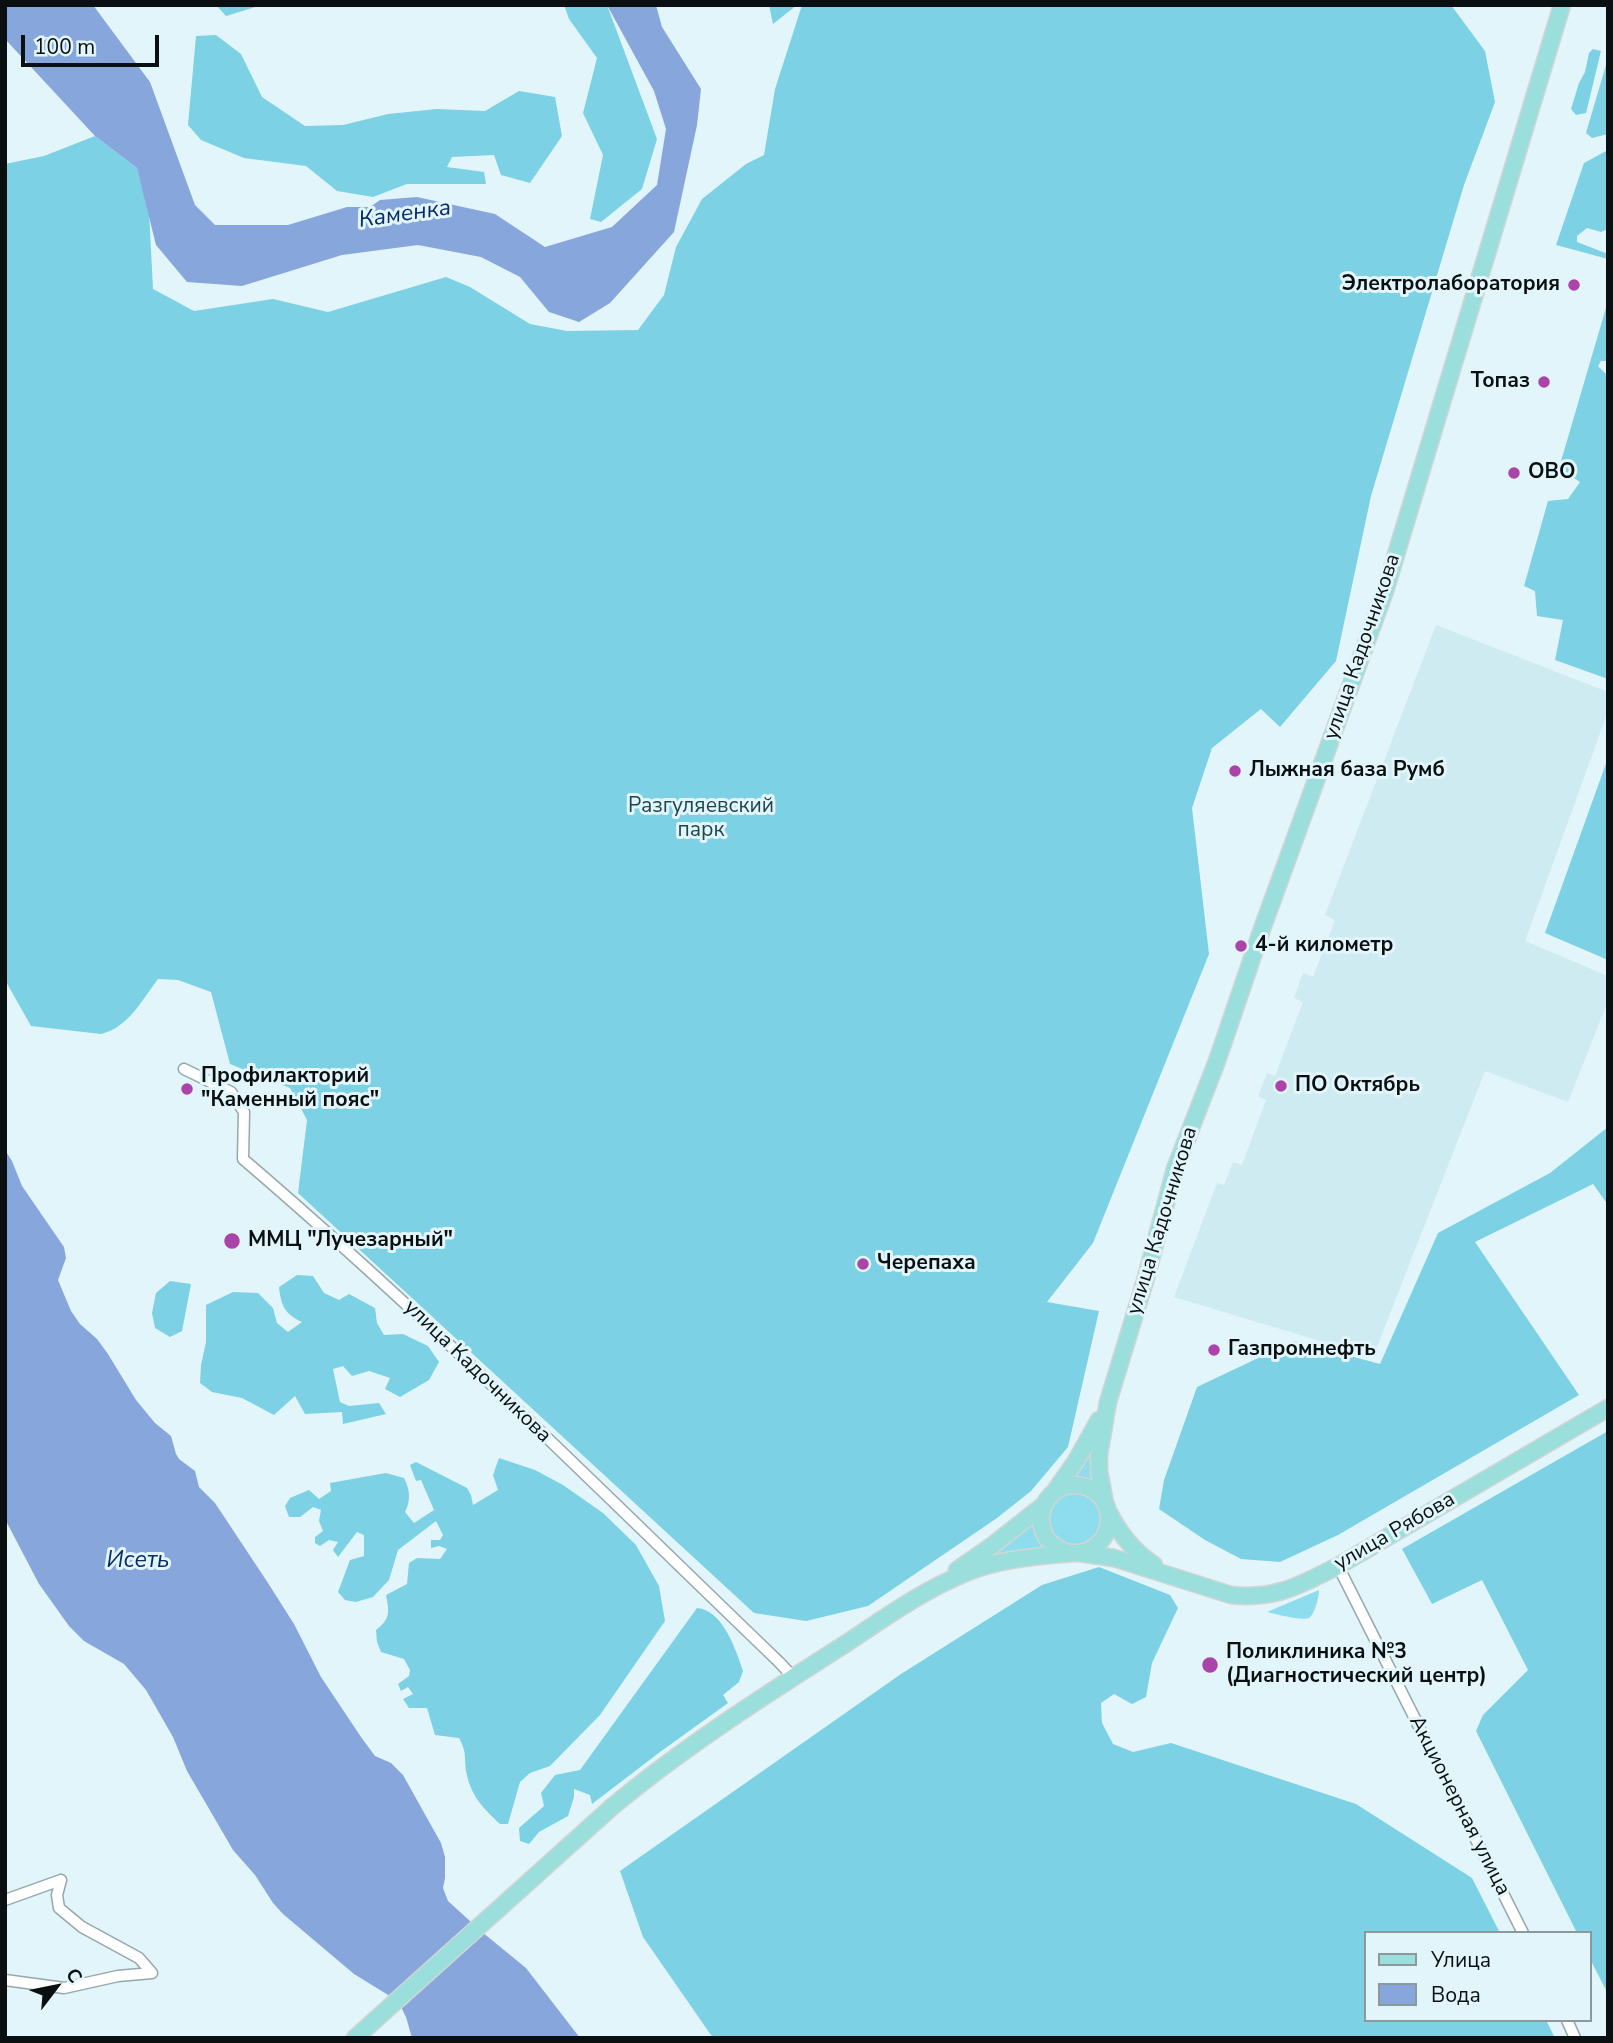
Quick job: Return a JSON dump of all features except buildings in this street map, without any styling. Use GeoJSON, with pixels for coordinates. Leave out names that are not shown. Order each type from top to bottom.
{"type":"FeatureCollection","features":[{"type":"Feature","properties":{"kind":"main road","name":"улица Кадочникова"},"geometry":{"type":"LineString","coordinates":[[1108,1402],[1145,1281],[1175,1169],[1217,1061],[1385,591],[1562,5]]}},
{"type":"Feature","properties":{"kind":"main road"},"geometry":{"type":"LineString","coordinates":[[1108,1402],[1089,1439],[1050,1498],[1041,1520],[1045,1535],[1056,1548],[1103,1555],[1168,1574]]}},
{"type":"Feature","properties":{"kind":"main road"},"geometry":{"type":"LineString","coordinates":[[930,1590],[983,1567],[1088,1551],[1101,1542],[1108,1527],[1099,1455],[1108,1402]]}},
{"type":"Feature","properties":{"kind":"main road","name":"улица Рябова"},"geometry":{"type":"LineString","coordinates":[[1168,1574],[1219,1592],[1256,1597],[1288,1590],[1338,1566],[1608,1408]]}},
{"type":"Feature","properties":{"kind":"main road"},"geometry":{"type":"LineString","coordinates":[[357,2038],[635,1788],[713,1730],[930,1590],[1003,1537],[1063,1488],[1079,1485],[1094,1491],[1133,1549],[1168,1574]]}},
{"type":"Feature","properties":{"kind":"street","name":"улица Кадочникова"},"geometry":{"type":"LineString","coordinates":[[184,1069],[231,1093],[244,1112],[243,1159],[310,1216],[415,1313],[793,1677]]}},
{"type":"Feature","properties":{"kind":"street","name":"Акционерная улица"},"geometry":{"type":"LineString","coordinates":[[1338,1566],[1522,1931]]}},
{"type":"Feature","properties":{"kind":"street"},"geometry":{"type":"LineString","coordinates":[[5,1900],[61,1880],[57,1895],[59,1908],[82,1927],[139,1958],[152,1973],[118,1976],[64,1988],[5,1980]]}},
{"type":"Feature","properties":{"kind":"street"},"geometry":{"type":"LineString","coordinates":[[1568,2022],[1576,2038]]}},
{"type":"Feature","properties":{"kind":"shaded area"},"geometry":{"type":"Polygon","coordinates":[[[1436,625],[1608,692],[1608,711],[1525,941],[1608,976],[1608,1001],[1568,1102],[1485,1071],[1373,1357],[1174,1297],[1217,1183],[1224,1185],[1233,1162],[1242,1165],[1266,1100],[1258,1096],[1267,1073],[1275,1076],[1303,1002],[1294,998],[1303,973],[1313,977],[1335,920],[1325,915],[1436,625]]]}},
{"type":"Feature","properties":{"kind":"shaded area"},"geometry":{"type":"Polygon","coordinates":[[[1092,1451],[1094,1481],[1076,1477],[1092,1451]]]}},
{"type":"Feature","properties":{"kind":"shaded area"},"geometry":{"type":"Polygon","coordinates":[[[1075,1492],[1094,1500],[1102,1519],[1094,1538],[1075,1546],[1056,1538],[1048,1519],[1056,1500],[1075,1492]]]}},
{"type":"Feature","properties":{"kind":"shaded area"},"geometry":{"type":"Polygon","coordinates":[[[1035,1522],[1037,1535],[1045,1548],[988,1558],[1012,1541],[1035,1522]]]}},
{"type":"Feature","properties":{"kind":"shaded area"},"geometry":{"type":"Polygon","coordinates":[[[1319,1590],[1315,1609],[1309,1618],[1267,1612],[1319,1590]]]}},
{"type":"Feature","properties":{"kind":"green space"},"geometry":{"type":"Polygon","coordinates":[[[216,5],[262,5],[226,16],[216,5]]]}},
{"type":"Feature","properties":{"kind":"green space"},"geometry":{"type":"Polygon","coordinates":[[[564,5],[607,5],[657,139],[642,189],[601,222],[590,219],[603,155],[583,113],[597,58],[569,19],[564,5]]]}},
{"type":"Feature","properties":{"kind":"green space"},"geometry":{"type":"Polygon","coordinates":[[[769,5],[797,5],[773,24],[769,5]]]}},
{"type":"Feature","properties":{"kind":"green space","name":"Разгуляевский парк"},"geometry":{"type":"Polygon","coordinates":[[[802,5],[1451,5],[1485,51],[1495,102],[1464,185],[1371,496],[1336,661],[1280,727],[1261,709],[1212,748],[1192,808],[1209,954],[1093,1243],[1047,1302],[1099,1311],[1068,1447],[1031,1491],[997,1518],[868,1606],[806,1621],[754,1613],[298,1193],[307,1120],[290,1088],[230,1064],[211,992],[178,980],[158,979],[127,1019],[111,1031],[101,1034],[31,1026],[5,980],[5,164],[44,156],[95,136],[137,168],[149,211],[153,289],[194,311],[273,299],[328,312],[446,277],[470,287],[530,324],[567,331],[638,330],[664,295],[676,247],[702,199],[746,164],[764,155],[775,89],[802,5]]]}},
{"type":"Feature","properties":{"kind":"green space"},"geometry":{"type":"Polygon","coordinates":[[[216,35],[241,54],[262,97],[305,126],[343,125],[388,114],[437,109],[485,111],[519,91],[555,97],[562,136],[530,183],[501,175],[494,155],[452,157],[447,167],[484,172],[486,184],[407,184],[373,197],[337,191],[306,166],[244,158],[201,140],[188,125],[196,36],[216,35]]]}},
{"type":"Feature","properties":{"kind":"green space"},"geometry":{"type":"Polygon","coordinates":[[[1593,49],[1601,51],[1586,113],[1576,115],[1571,109],[1589,53],[1593,49]]]}},
{"type":"Feature","properties":{"kind":"green space"},"geometry":{"type":"Polygon","coordinates":[[[1608,58],[1608,134],[1592,138],[1586,133],[1608,58]]]}},
{"type":"Feature","properties":{"kind":"green space"},"geometry":{"type":"Polygon","coordinates":[[[1608,150],[1608,229],[1601,232],[1587,228],[1577,236],[1577,242],[1608,254],[1608,259],[1556,245],[1584,163],[1608,150]]]}},
{"type":"Feature","properties":{"kind":"green space"},"geometry":{"type":"Polygon","coordinates":[[[1608,301],[1608,361],[1601,361],[1598,366],[1608,376],[1608,679],[1555,660],[1563,620],[1537,616],[1535,591],[1524,586],[1548,501],[1568,499],[1580,482],[1559,468],[1608,301]]]}},
{"type":"Feature","properties":{"kind":"green space"},"geometry":{"type":"Polygon","coordinates":[[[1608,758],[1608,960],[1545,933],[1608,758]]]}},
{"type":"Feature","properties":{"kind":"green space"},"geometry":{"type":"Polygon","coordinates":[[[1608,1127],[1608,1205],[1593,1184],[1475,1242],[1579,1395],[1338,1535],[1280,1562],[1241,1559],[1205,1540],[1159,1509],[1164,1480],[1197,1387],[1294,1341],[1380,1364],[1438,1233],[1550,1173],[1608,1127]]]}},
{"type":"Feature","properties":{"kind":"green space"},"geometry":{"type":"Polygon","coordinates":[[[297,1275],[313,1276],[324,1293],[339,1300],[349,1294],[375,1308],[377,1323],[384,1335],[403,1334],[428,1346],[439,1362],[429,1380],[400,1397],[385,1389],[390,1378],[369,1371],[352,1376],[343,1366],[333,1369],[340,1402],[349,1406],[379,1403],[386,1414],[343,1424],[342,1412],[305,1414],[295,1396],[274,1415],[242,1398],[212,1392],[200,1383],[206,1342],[206,1305],[233,1292],[258,1293],[273,1308],[277,1323],[288,1332],[302,1322],[285,1309],[279,1287],[297,1275]]]}},
{"type":"Feature","properties":{"kind":"green space"},"geometry":{"type":"Polygon","coordinates":[[[170,1281],[191,1284],[182,1331],[170,1337],[155,1328],[152,1313],[156,1293],[170,1281]]]}},
{"type":"Feature","properties":{"kind":"green space"},"geometry":{"type":"Polygon","coordinates":[[[1608,1431],[1608,1994],[1592,1963],[1592,1931],[1576,1931],[1476,1731],[1483,1715],[1528,1670],[1482,1580],[1432,1604],[1402,1549],[1608,1431]]]}},
{"type":"Feature","properties":{"kind":"green space"},"geometry":{"type":"Polygon","coordinates":[[[499,1458],[535,1470],[563,1485],[603,1513],[636,1545],[659,1586],[665,1621],[600,1715],[550,1766],[530,1773],[520,1782],[508,1824],[500,1824],[474,1794],[468,1780],[464,1751],[459,1738],[435,1735],[427,1708],[409,1708],[403,1699],[413,1694],[408,1687],[401,1691],[398,1684],[409,1676],[410,1670],[404,1659],[381,1652],[377,1642],[376,1630],[388,1614],[386,1595],[407,1584],[409,1563],[417,1558],[440,1559],[447,1549],[439,1546],[431,1548],[431,1540],[440,1540],[443,1535],[436,1521],[398,1550],[389,1580],[373,1597],[356,1602],[345,1600],[338,1592],[350,1560],[364,1556],[364,1535],[357,1532],[338,1557],[333,1550],[338,1542],[329,1540],[320,1546],[315,1543],[315,1537],[323,1531],[319,1521],[321,1510],[313,1507],[300,1517],[289,1517],[285,1506],[290,1498],[309,1490],[319,1499],[331,1491],[330,1483],[386,1473],[404,1478],[409,1495],[405,1512],[414,1523],[434,1510],[421,1480],[416,1481],[410,1465],[416,1462],[467,1488],[473,1505],[498,1490],[493,1475],[499,1458]]]}},
{"type":"Feature","properties":{"kind":"green space"},"geometry":{"type":"Polygon","coordinates":[[[1099,1567],[1170,1595],[1178,1608],[1152,1663],[1146,1697],[1132,1704],[1114,1694],[1101,1703],[1102,1723],[1113,1744],[1133,1752],[1171,1743],[1356,1804],[1472,1878],[1499,1931],[1364,1931],[1364,2022],[1547,2022],[1555,2038],[713,2038],[643,1937],[620,1871],[901,1674],[1042,1585],[1099,1567]]]}},
{"type":"Feature","properties":{"kind":"green space"},"geometry":{"type":"Polygon","coordinates":[[[697,1608],[706,1610],[721,1623],[743,1671],[739,1682],[723,1695],[728,1703],[592,1804],[590,1795],[574,1789],[568,1816],[539,1832],[529,1844],[520,1841],[519,1828],[544,1806],[541,1793],[555,1775],[580,1770],[697,1608]]]}},
{"type":"Feature","properties":{"kind":"water","name":"Каменка"},"geometry":{"type":"Polygon","coordinates":[[[5,5],[93,5],[150,82],[195,205],[215,225],[288,225],[347,207],[370,207],[380,200],[417,197],[495,214],[545,247],[612,227],[657,185],[666,129],[654,91],[607,5],[656,5],[662,27],[701,89],[697,125],[674,232],[610,303],[579,322],[549,312],[520,277],[481,257],[418,245],[342,255],[242,286],[187,282],[156,245],[137,168],[95,136],[5,39],[5,5]]]}},
{"type":"Feature","properties":{"kind":"water","name":"Исеть"},"geometry":{"type":"Polygon","coordinates":[[[5,1150],[22,1186],[64,1247],[66,1258],[58,1280],[71,1311],[108,1354],[136,1400],[155,1423],[171,1436],[179,1459],[195,1471],[199,1487],[215,1503],[268,1583],[294,1624],[321,1677],[361,1737],[375,1756],[391,1763],[403,1775],[441,1843],[445,1857],[443,1888],[448,1901],[526,1968],[580,2038],[412,2038],[398,2001],[354,1974],[273,1903],[255,1875],[233,1850],[187,1771],[173,1737],[146,1690],[124,1664],[84,1641],[69,1626],[39,1584],[5,1519],[5,1150]]]}},
{"type":"Feature","properties":{"kind":"place","name":"Электролаборатория"},"geometry":{"type":"Point","coordinates":[1574,285]}},
{"type":"Feature","properties":{"kind":"place","name":"Топаз"},"geometry":{"type":"Point","coordinates":[1544,382]}},
{"type":"Feature","properties":{"kind":"place","name":"ОВО"},"geometry":{"type":"Point","coordinates":[1514,473]}},
{"type":"Feature","properties":{"kind":"place","name":"Лыжная база Румб"},"geometry":{"type":"Point","coordinates":[1235,771]}},
{"type":"Feature","properties":{"kind":"place","name":"4-й километр"},"geometry":{"type":"Point","coordinates":[1241,946]}},
{"type":"Feature","properties":{"kind":"place","name":"ПО Октябрь"},"geometry":{"type":"Point","coordinates":[1281,1086]}},
{"type":"Feature","properties":{"kind":"place","name":"Профилакторий \"Каменный пояс\""},"geometry":{"type":"Point","coordinates":[187,1089]}},
{"type":"Feature","properties":{"kind":"place","name":"ММЦ \"Лучезарный\""},"geometry":{"type":"Point","coordinates":[232,1241]}},
{"type":"Feature","properties":{"kind":"place","name":"Черепаха"},"geometry":{"type":"Point","coordinates":[863,1264]}},
{"type":"Feature","properties":{"kind":"place","name":"Газпромнефть"},"geometry":{"type":"Point","coordinates":[1214,1350]}},
{"type":"Feature","properties":{"kind":"place","name":"Поликлиника №3 (Диагностический центр)"},"geometry":{"type":"Point","coordinates":[1210,1665]}}]}
